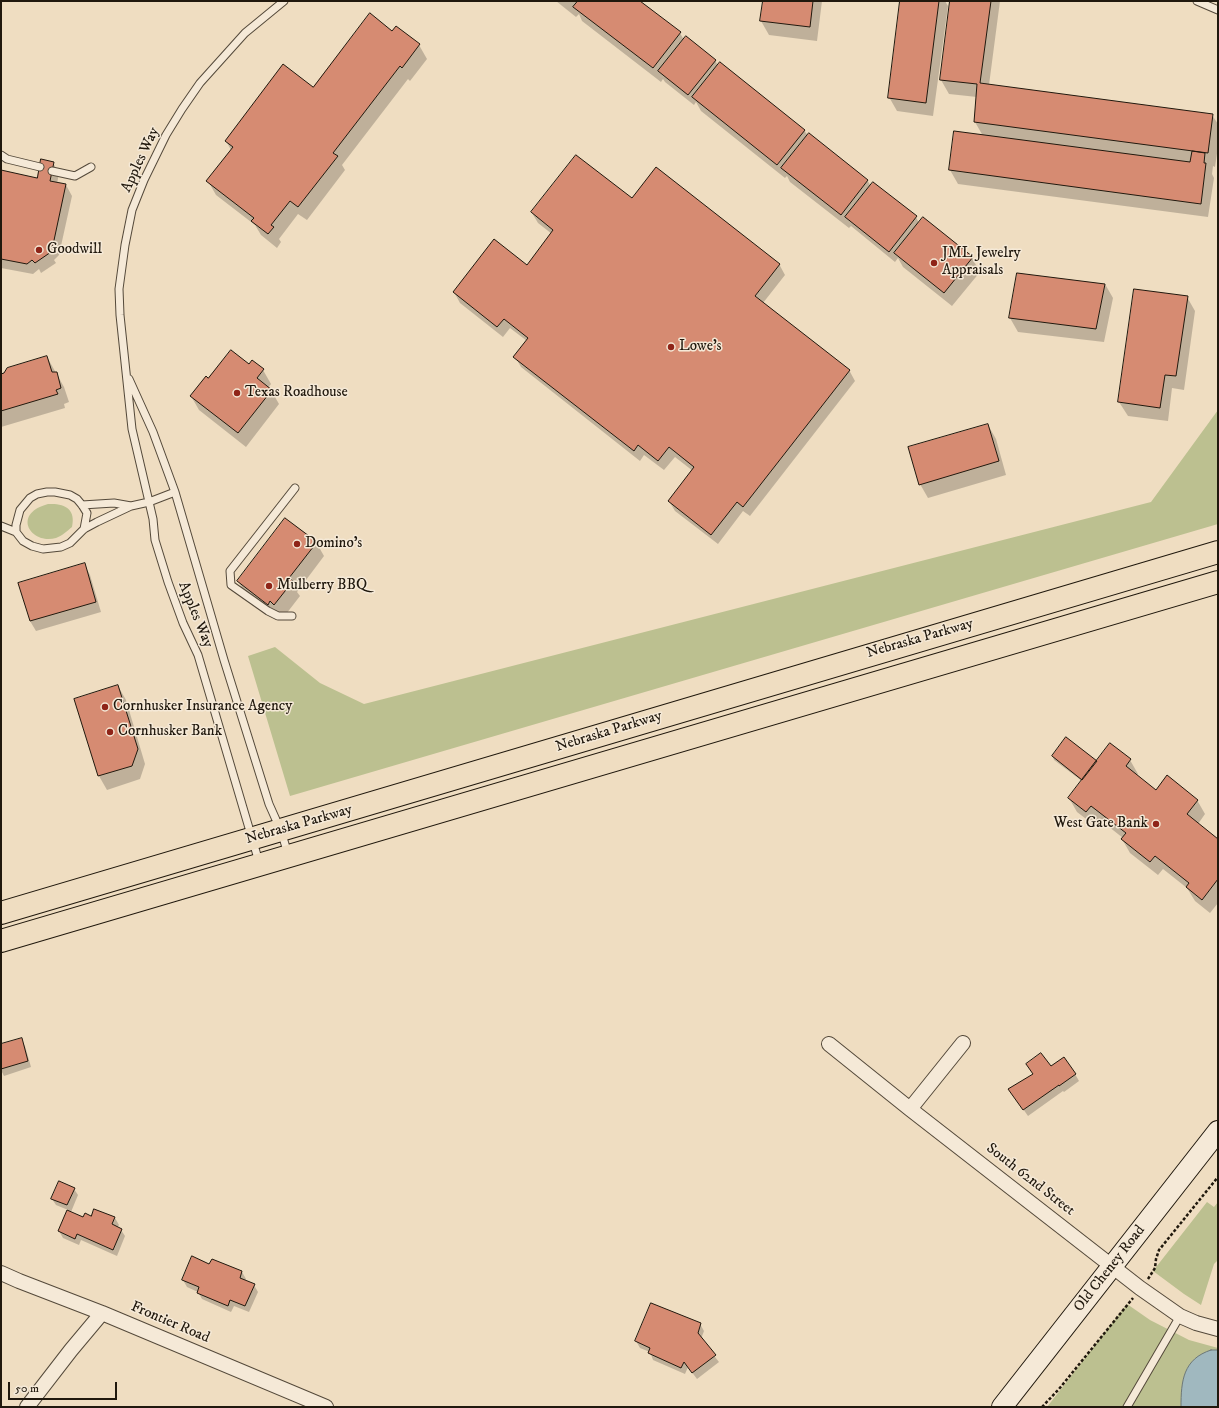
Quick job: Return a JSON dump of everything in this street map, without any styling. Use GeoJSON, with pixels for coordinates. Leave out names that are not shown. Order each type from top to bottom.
{"type":"FeatureCollection","features":[{"type":"Feature","properties":{"kind":"main road","name":"Nebraska Parkway"},"geometry":{"type":"LineString","coordinates":[[1,913],[1218,552]]}},
{"type":"Feature","properties":{"kind":"main road","name":"Nebraska Parkway"},"geometry":{"type":"LineString","coordinates":[[1,941],[1218,582]]}},
{"type":"Feature","properties":{"kind":"main road","name":"Old Cheney Road"},"geometry":{"type":"LineString","coordinates":[[1002,1407],[1218,1132]]}},
{"type":"Feature","properties":{"kind":"street"},"geometry":{"type":"LineString","coordinates":[[910,1109],[963,1043]]}},
{"type":"Feature","properties":{"kind":"street","name":"South 62nd Street"},"geometry":{"type":"LineString","coordinates":[[829,1044],[1140,1288],[1180,1316],[1196,1323],[1218,1329]]}},
{"type":"Feature","properties":{"kind":"street","name":"Frontier Road"},"geometry":{"type":"LineString","coordinates":[[1,1272],[19,1281],[102,1313],[326,1407]]}},
{"type":"Feature","properties":{"kind":"street"},"geometry":{"type":"LineString","coordinates":[[27,1407],[102,1313]]}},
{"type":"Feature","properties":{"kind":"lane","name":"Apples Way"},"geometry":{"type":"LineString","coordinates":[[260,864],[198,655],[183,623],[155,540],[149,502],[132,429],[120,315],[119,290],[125,245],[132,210],[144,180],[166,135],[200,83],[245,33],[284,1]]}},
{"type":"Feature","properties":{"kind":"lane"},"geometry":{"type":"LineString","coordinates":[[1197,1],[1218,10]]}},
{"type":"Feature","properties":{"kind":"lane"},"geometry":{"type":"LineString","coordinates":[[1,155],[7,159],[40,167]]}},
{"type":"Feature","properties":{"kind":"lane"},"geometry":{"type":"LineString","coordinates":[[52,171],[75,176],[91,167]]}},
{"type":"Feature","properties":{"kind":"lane","name":"Apples Way"},"geometry":{"type":"LineString","coordinates":[[126,372],[153,432],[175,492],[224,660],[269,804],[281,831],[288,856]]}},
{"type":"Feature","properties":{"kind":"lane"},"geometry":{"type":"LineString","coordinates":[[292,616],[278,616],[268,611],[231,585],[230,571],[295,488]]}},
{"type":"Feature","properties":{"kind":"lane"},"geometry":{"type":"LineString","coordinates":[[16,532],[16,525],[20,510],[30,498],[37,494],[48,492],[63,493],[77,499],[87,513],[84,530]]}},
{"type":"Feature","properties":{"kind":"lane"},"geometry":{"type":"LineString","coordinates":[[1,526],[16,532],[23,541],[32,546],[43,549],[51,549],[70,543],[84,530],[97,522],[131,506],[149,502],[175,492]]}},
{"type":"Feature","properties":{"kind":"lane"},"geometry":{"type":"LineString","coordinates":[[82,505],[114,503],[131,506]]}},
{"type":"Feature","properties":{"kind":"lane"},"geometry":{"type":"LineString","coordinates":[[1126,1407],[1180,1316]]}},
{"type":"Feature","properties":{"kind":"green space"},"geometry":{"type":"Polygon","coordinates":[[[1218,410],[1218,524],[290,796],[248,656],[275,647],[320,683],[364,704],[1151,502],[1218,410]]]}},
{"type":"Feature","properties":{"kind":"green space"},"geometry":{"type":"Polygon","coordinates":[[[48,504],[68,508],[71,512],[73,521],[72,527],[62,535],[56,538],[47,539],[39,537],[33,533],[29,527],[28,521],[30,515],[37,509],[48,504]]]}},
{"type":"Feature","properties":{"kind":"green space"},"geometry":{"type":"Polygon","coordinates":[[[1207,1202],[1214,1207],[1218,1202],[1218,1260],[1214,1264],[1201,1305],[1153,1271],[1207,1202]]]}},
{"type":"Feature","properties":{"kind":"green space"},"geometry":{"type":"Polygon","coordinates":[[[1127,1304],[1150,1320],[1189,1340],[1218,1348],[1218,1407],[1047,1407],[1127,1304]]]}},
{"type":"Feature","properties":{"kind":"water"},"geometry":{"type":"Polygon","coordinates":[[[1211,1350],[1218,1350],[1218,1407],[1181,1407],[1183,1380],[1189,1365],[1194,1359],[1211,1350]]]}},
{"type":"Feature","properties":{"kind":"building"},"geometry":{"type":"Polygon","coordinates":[[[578,1],[640,1],[681,32],[653,68],[573,7],[578,1]]]}},
{"type":"Feature","properties":{"kind":"building"},"geometry":{"type":"Polygon","coordinates":[[[763,1],[813,1],[810,27],[760,21],[763,1]]]}},
{"type":"Feature","properties":{"kind":"building"},"geometry":{"type":"Polygon","coordinates":[[[900,1],[939,1],[926,103],[888,98],[900,1]]]}},
{"type":"Feature","properties":{"kind":"building"},"geometry":{"type":"Polygon","coordinates":[[[950,1],[991,1],[980,83],[1213,114],[1208,153],[974,122],[977,84],[940,80],[950,1]]]}},
{"type":"Feature","properties":{"kind":"building"},"geometry":{"type":"Polygon","coordinates":[[[370,13],[392,31],[396,26],[420,44],[402,68],[400,66],[333,153],[338,156],[298,207],[290,201],[271,225],[274,227],[268,234],[251,221],[254,218],[206,181],[233,147],[225,141],[283,64],[313,87],[370,13]]]}},
{"type":"Feature","properties":{"kind":"building"},"geometry":{"type":"Polygon","coordinates":[[[686,36],[716,60],[688,95],[658,71],[686,36]]]}},
{"type":"Feature","properties":{"kind":"building"},"geometry":{"type":"Polygon","coordinates":[[[720,62],[805,130],[777,165],[692,97],[720,62]]]}},
{"type":"Feature","properties":{"kind":"building"},"geometry":{"type":"Polygon","coordinates":[[[954,131],[1190,162],[1192,151],[1205,153],[1204,163],[1206,163],[1201,204],[949,170],[954,131]]]}},
{"type":"Feature","properties":{"kind":"building"},"geometry":{"type":"Polygon","coordinates":[[[809,133],[868,180],[841,215],[781,168],[809,133]]]}},
{"type":"Feature","properties":{"kind":"building","name":"Lowe's"},"geometry":{"type":"Polygon","coordinates":[[[576,155],[632,198],[656,167],[780,264],[755,296],[850,370],[743,507],[737,502],[711,535],[668,501],[694,467],[669,447],[658,461],[638,445],[634,451],[513,357],[528,338],[504,319],[497,327],[453,292],[494,239],[527,265],[553,230],[531,212],[576,155]]]}},
{"type":"Feature","properties":{"kind":"building"},"geometry":{"type":"Polygon","coordinates":[[[41,159],[54,162],[50,181],[66,184],[53,245],[48,249],[51,252],[35,263],[32,260],[27,264],[1,259],[1,170],[37,178],[41,159]]]}},
{"type":"Feature","properties":{"kind":"building"},"geometry":{"type":"Polygon","coordinates":[[[873,182],[917,216],[889,252],[845,217],[873,182]]]}},
{"type":"Feature","properties":{"kind":"building"},"geometry":{"type":"Polygon","coordinates":[[[923,217],[973,257],[944,293],[894,253],[923,217]]]}},
{"type":"Feature","properties":{"kind":"building"},"geometry":{"type":"Polygon","coordinates":[[[1017,273],[1105,284],[1096,329],[1009,318],[1017,273]]]}},
{"type":"Feature","properties":{"kind":"building"},"geometry":{"type":"Polygon","coordinates":[[[1134,289],[1188,296],[1176,376],[1165,375],[1160,408],[1118,402],[1134,289]]]}},
{"type":"Feature","properties":{"kind":"building"},"geometry":{"type":"Polygon","coordinates":[[[231,350],[249,364],[252,360],[264,369],[257,378],[272,390],[238,433],[190,396],[206,376],[208,378],[231,350]]]}},
{"type":"Feature","properties":{"kind":"building"},"geometry":{"type":"Polygon","coordinates":[[[47,356],[52,372],[57,372],[61,388],[56,390],[58,394],[1,411],[1,374],[4,373],[7,368],[47,356]]]}},
{"type":"Feature","properties":{"kind":"building"},"geometry":{"type":"Polygon","coordinates":[[[988,424],[999,461],[919,485],[908,447],[988,424]]]}},
{"type":"Feature","properties":{"kind":"building"},"geometry":{"type":"Polygon","coordinates":[[[285,518],[317,542],[289,578],[293,581],[274,605],[270,601],[268,605],[237,581],[285,518]]]}},
{"type":"Feature","properties":{"kind":"building"},"geometry":{"type":"Polygon","coordinates":[[[85,563],[96,602],[30,621],[18,583],[85,563]]]}},
{"type":"Feature","properties":{"kind":"building"},"geometry":{"type":"Polygon","coordinates":[[[118,685],[138,749],[132,766],[98,776],[74,699],[118,685]]]}},
{"type":"Feature","properties":{"kind":"building"},"geometry":{"type":"Polygon","coordinates":[[[1066,737],[1097,761],[1082,780],[1052,756],[1066,737]]]}},
{"type":"Feature","properties":{"kind":"building","name":"West Gate Bank"},"geometry":{"type":"Polygon","coordinates":[[[1110,743],[1131,759],[1126,766],[1156,790],[1167,775],[1198,800],[1187,814],[1218,839],[1218,879],[1202,900],[1186,887],[1189,883],[1155,856],[1150,862],[1121,839],[1126,833],[1091,806],[1086,812],[1068,798],[1110,743]]]}},
{"type":"Feature","properties":{"kind":"building"},"geometry":{"type":"Polygon","coordinates":[[[22,1038],[28,1061],[1,1069],[1,1044],[22,1038]]]}},
{"type":"Feature","properties":{"kind":"building"},"geometry":{"type":"Polygon","coordinates":[[[1041,1053],[1051,1066],[1064,1057],[1076,1074],[1023,1110],[1008,1089],[1033,1074],[1026,1064],[1041,1053]]]}},
{"type":"Feature","properties":{"kind":"building"},"geometry":{"type":"Polygon","coordinates":[[[59,1181],[75,1188],[67,1205],[51,1199],[59,1181]]]}},
{"type":"Feature","properties":{"kind":"building"},"geometry":{"type":"Polygon","coordinates":[[[94,1209],[115,1217],[112,1224],[122,1229],[113,1250],[77,1234],[75,1239],[58,1231],[67,1210],[83,1217],[85,1213],[91,1216],[94,1209]]]}},
{"type":"Feature","properties":{"kind":"building"},"geometry":{"type":"Polygon","coordinates":[[[192,1256],[209,1264],[212,1259],[242,1271],[240,1278],[255,1284],[245,1306],[230,1300],[228,1306],[197,1293],[199,1287],[182,1280],[192,1256]]]}},
{"type":"Feature","properties":{"kind":"building"},"geometry":{"type":"Polygon","coordinates":[[[651,1303],[701,1323],[698,1333],[716,1355],[692,1373],[684,1362],[681,1368],[648,1353],[650,1348],[635,1341],[651,1303]]]}},
{"type":"Feature","properties":{"kind":"place","name":"Goodwill"},"geometry":{"type":"Point","coordinates":[39,250]}},
{"type":"Feature","properties":{"kind":"place","name":"JML Jewelry Appraisals"},"geometry":{"type":"Point","coordinates":[934,263]}},
{"type":"Feature","properties":{"kind":"place","name":"Lowe's"},"geometry":{"type":"Point","coordinates":[671,347]}},
{"type":"Feature","properties":{"kind":"place","name":"Texas Roadhouse"},"geometry":{"type":"Point","coordinates":[237,393]}},
{"type":"Feature","properties":{"kind":"place","name":"Domino's"},"geometry":{"type":"Point","coordinates":[297,544]}},
{"type":"Feature","properties":{"kind":"place","name":"Mulberry BBQ"},"geometry":{"type":"Point","coordinates":[269,586]}},
{"type":"Feature","properties":{"kind":"place","name":"Cornhusker Insurance Agency"},"geometry":{"type":"Point","coordinates":[105,707]}},
{"type":"Feature","properties":{"kind":"place","name":"Cornhusker Bank"},"geometry":{"type":"Point","coordinates":[110,732]}},
{"type":"Feature","properties":{"kind":"place","name":"West Gate Bank"},"geometry":{"type":"Point","coordinates":[1156,824]}}]}
